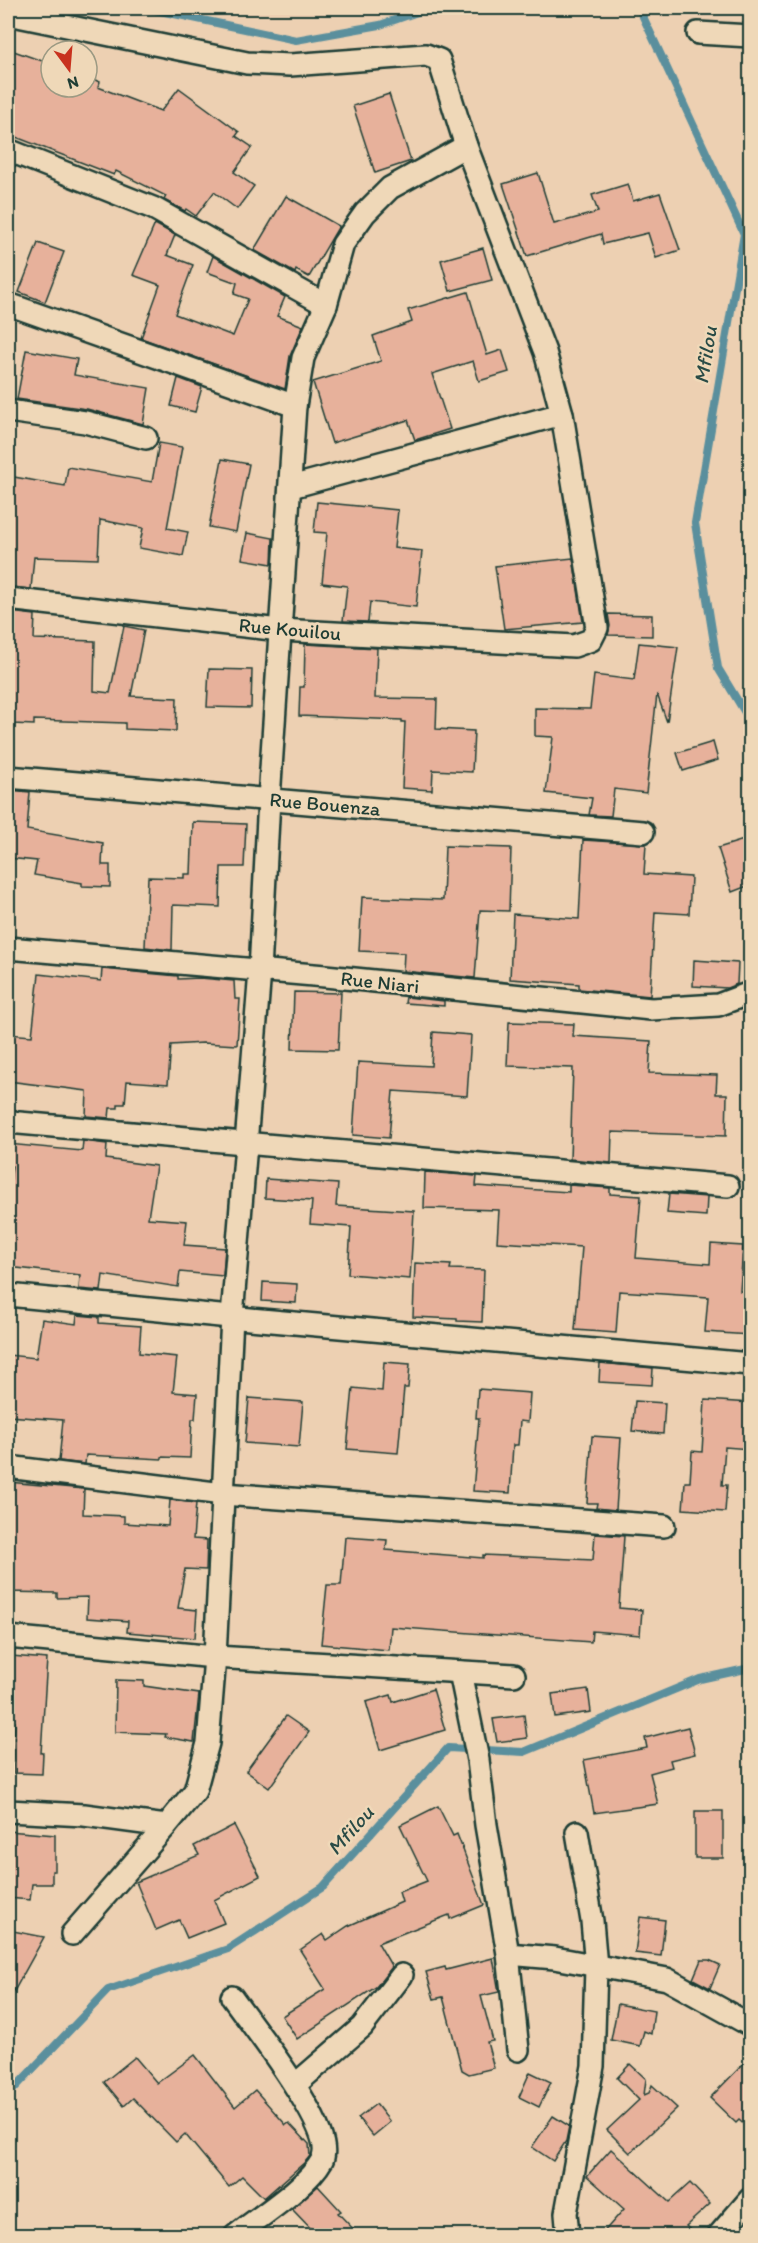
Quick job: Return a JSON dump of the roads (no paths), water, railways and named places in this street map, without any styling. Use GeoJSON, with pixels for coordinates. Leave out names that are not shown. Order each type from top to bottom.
{"type":"FeatureCollection","features":[{"type":"Feature","properties":{"kind":"street"},"geometry":{"type":"LineString","coordinates":[[8,14],[247,63],[290,65],[426,55],[439,60],[466,146],[544,352],[562,414],[291,487]]}},
{"type":"Feature","properties":{"kind":"street"},"geometry":{"type":"LineString","coordinates":[[698,33],[750,36]]}},
{"type":"Feature","properties":{"kind":"street"},"geometry":{"type":"LineString","coordinates":[[72,1934],[195,1791],[208,1743],[215,1657],[232,1317],[260,970],[295,406],[303,358],[326,305],[343,244],[365,213],[390,188],[466,146]]}},
{"type":"Feature","properties":{"kind":"street"},"geometry":{"type":"LineString","coordinates":[[8,150],[153,208],[326,305]]}},
{"type":"Feature","properties":{"kind":"street"},"geometry":{"type":"LineString","coordinates":[[8,304],[295,406]]}},
{"type":"Feature","properties":{"kind":"street"},"geometry":{"type":"LineString","coordinates":[[8,411],[85,423],[146,438]]}},
{"type":"Feature","properties":{"kind":"street","name":"Rue Kouilou"},"geometry":{"type":"LineString","coordinates":[[8,599],[280,630],[574,646],[591,640],[597,628],[562,414]]}},
{"type":"Feature","properties":{"kind":"street","name":"Rue Bouenza"},"geometry":{"type":"LineString","coordinates":[[8,777],[643,832]]}},
{"type":"Feature","properties":{"kind":"street","name":"Rue Niari"},"geometry":{"type":"LineString","coordinates":[[8,948],[260,970],[651,1009],[718,1005],[750,993]]}},
{"type":"Feature","properties":{"kind":"street"},"geometry":{"type":"LineString","coordinates":[[8,1122],[728,1186]]}},
{"type":"Feature","properties":{"kind":"street"},"geometry":{"type":"LineString","coordinates":[[8,1295],[750,1364]]}},
{"type":"Feature","properties":{"kind":"street"},"geometry":{"type":"LineString","coordinates":[[8,1467],[223,1494],[664,1526]]}},
{"type":"Feature","properties":{"kind":"street"},"geometry":{"type":"LineString","coordinates":[[8,1637],[215,1657],[514,1675]]}},
{"type":"Feature","properties":{"kind":"street"},"geometry":{"type":"LineString","coordinates":[[460,1672],[478,1760],[486,1824],[508,1954],[518,2050]]}},
{"type":"Feature","properties":{"kind":"street"},"geometry":{"type":"LineString","coordinates":[[8,1811],[84,1815],[166,1826]]}},
{"type":"Feature","properties":{"kind":"street"},"geometry":{"type":"LineString","coordinates":[[568,2235],[566,2213],[593,2066],[596,1967],[592,1921],[577,1832]]}},
{"type":"Feature","properties":{"kind":"street"},"geometry":{"type":"LineString","coordinates":[[508,1954],[555,1958],[667,1979],[750,2025]]}},
{"type":"Feature","properties":{"kind":"street"},"geometry":{"type":"LineString","coordinates":[[295,2085],[362,2027],[402,1975]]}},
{"type":"Feature","properties":{"kind":"street"},"geometry":{"type":"LineString","coordinates":[[232,1997],[295,2085],[319,2129],[324,2144],[323,2157],[307,2180],[235,2235]]}},
{"type":"Feature","properties":{"kind":"street"},"geometry":{"type":"LineString","coordinates":[[718,2235],[750,2199]]}},
{"type":"Feature","properties":{"kind":"waterway"},"geometry":{"type":"LineString","coordinates":[[146,8],[296,40],[380,25],[429,8]]}},
{"type":"Feature","properties":{"kind":"waterway","name":"Mfilou"},"geometry":{"type":"LineString","coordinates":[[639,8],[744,234],[695,523],[718,668],[750,721]]}},
{"type":"Feature","properties":{"kind":"waterway","name":"Mfilou"},"geometry":{"type":"LineString","coordinates":[[8,2095],[108,1990],[228,1949],[323,1887],[448,1748],[524,1752],[700,1679],[750,1668]]}}]}
